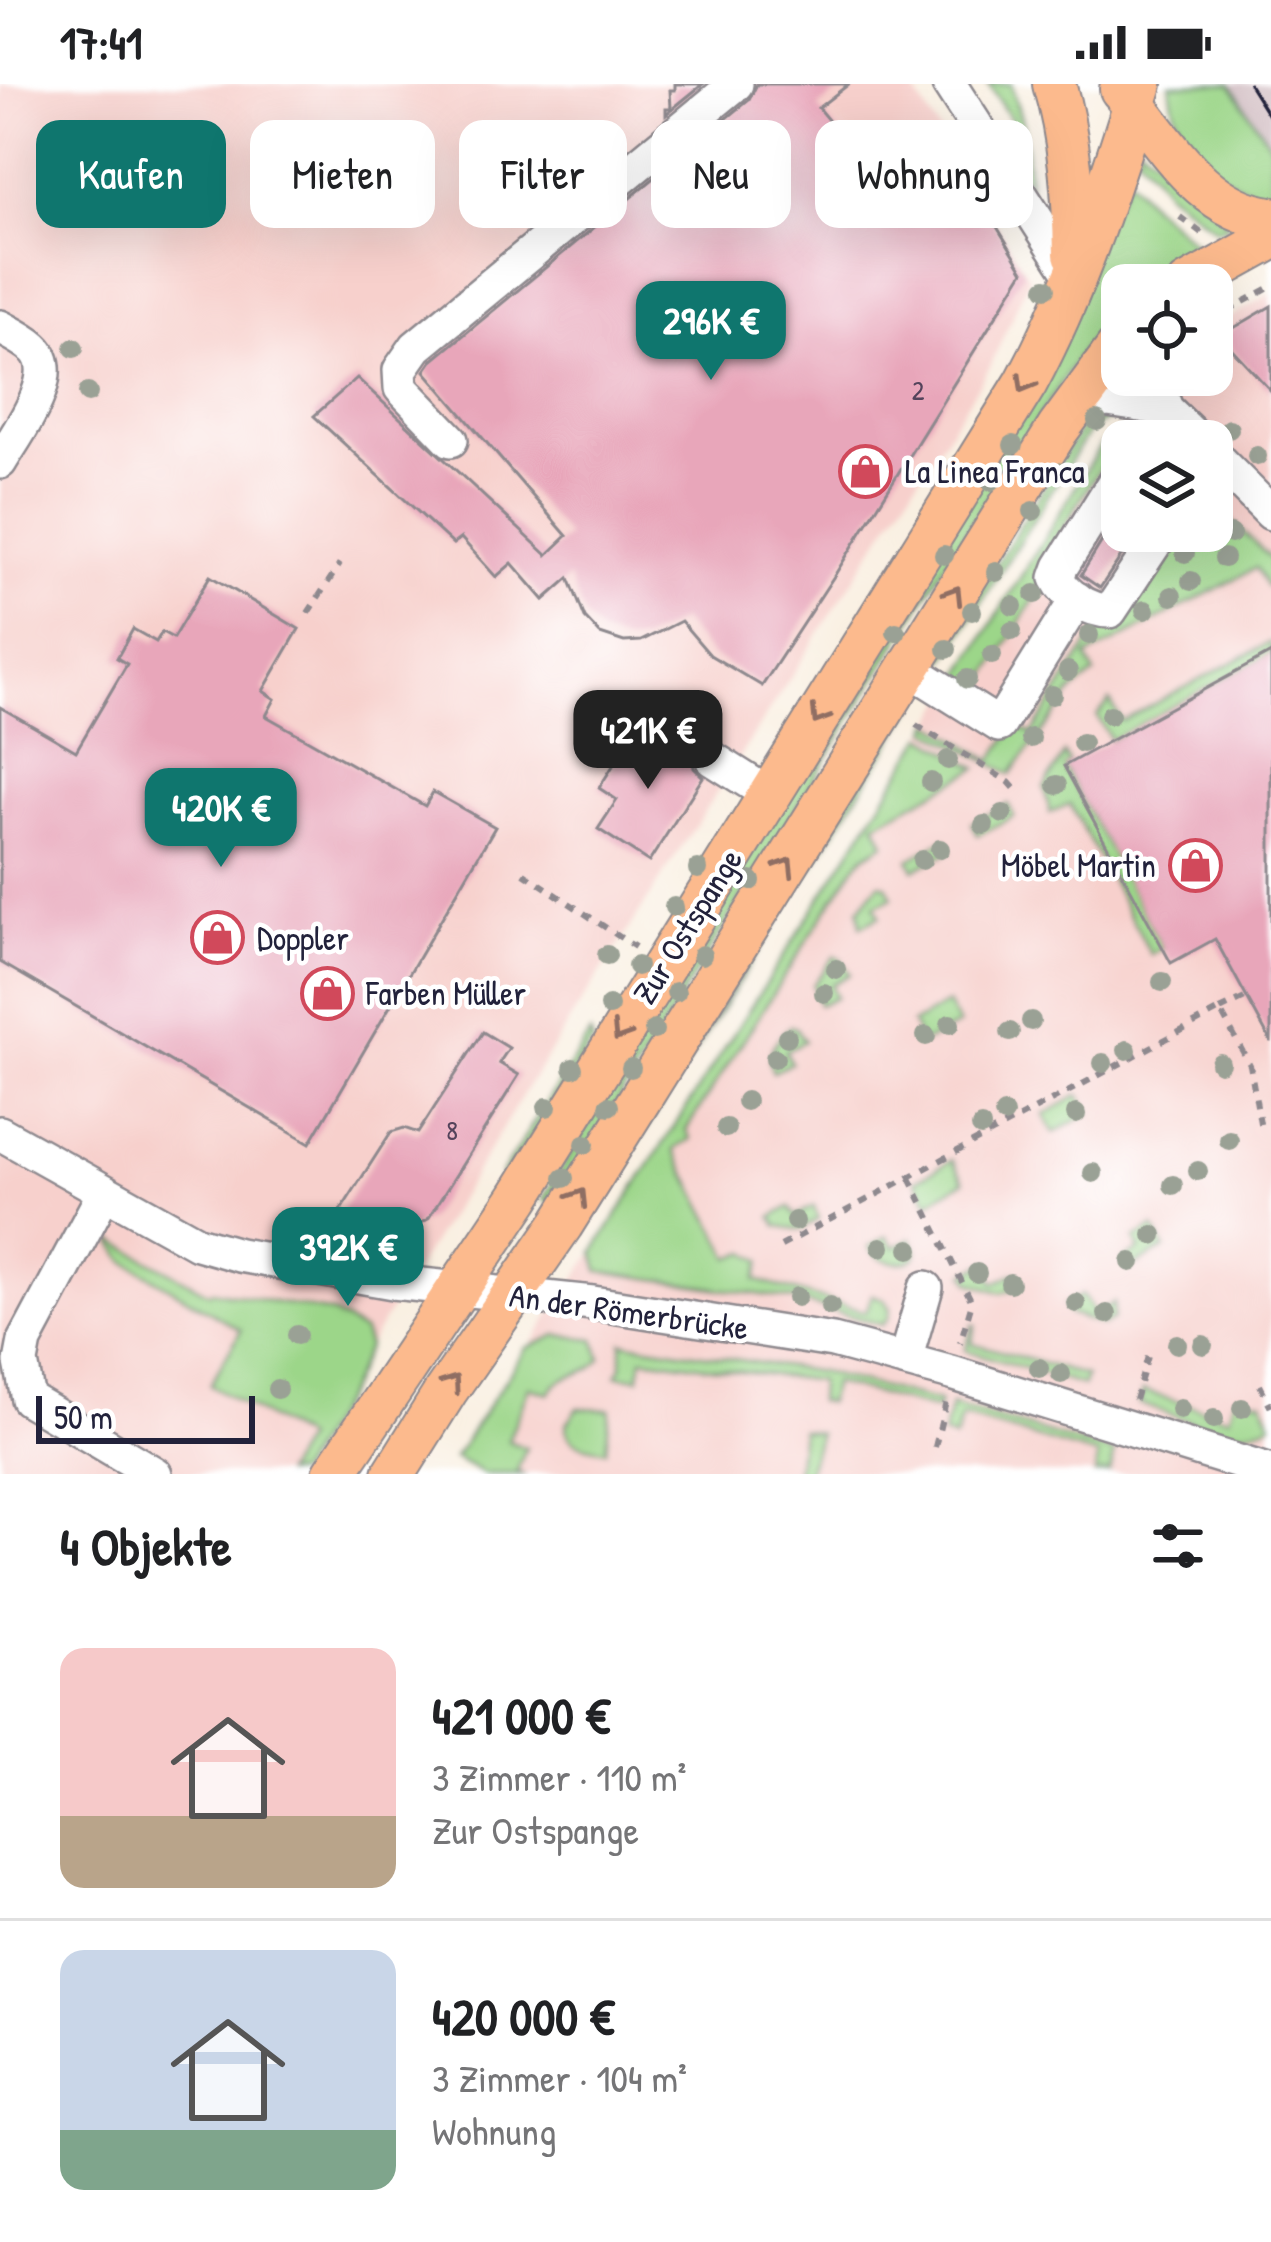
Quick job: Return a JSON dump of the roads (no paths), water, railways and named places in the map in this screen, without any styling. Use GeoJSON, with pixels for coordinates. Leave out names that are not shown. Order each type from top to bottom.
{"type":"FeatureCollection","features":[{"type":"Feature","properties":{"kind":"main road"},"geometry":{"type":"LineString","coordinates":[[1054,84],[1063,116],[1074,213],[1075,279]]}},
{"type":"Feature","properties":{"kind":"main road"},"geometry":{"type":"LineString","coordinates":[[1130,91],[1201,185],[1257,216],[1271,218]]}},
{"type":"Feature","properties":{"kind":"main road","name":"Zur Ostspange"},"geometry":{"type":"LineString","coordinates":[[334,1474],[519,1198],[1026,383],[1075,279],[1130,91]]}},
{"type":"Feature","properties":{"kind":"main road"},"geometry":{"type":"LineString","coordinates":[[1226,264],[1271,239]]}},
{"type":"Feature","properties":{"kind":"main road","name":"Zur Ostspange"},"geometry":{"type":"LineString","coordinates":[[394,1474],[658,1072],[1074,404],[1101,369]]}},
{"type":"Feature","properties":{"kind":"street"},"geometry":{"type":"LineString","coordinates":[[451,440],[400,388],[400,370],[416,347],[736,84]]}},
{"type":"Feature","properties":{"kind":"street"},"geometry":{"type":"LineString","coordinates":[[949,84],[1075,279]]}},
{"type":"Feature","properties":{"kind":"street"},"geometry":{"type":"LineString","coordinates":[[0,326],[37,350],[44,367],[42,386],[0,462]]}},
{"type":"Feature","properties":{"kind":"street"},"geometry":{"type":"LineString","coordinates":[[1161,396],[1177,420]]}},
{"type":"Feature","properties":{"kind":"street"},"geometry":{"type":"LineString","coordinates":[[1074,404],[1108,400],[1166,409]]}},
{"type":"Feature","properties":{"kind":"street"},"geometry":{"type":"LineString","coordinates":[[1233,475],[1271,513]]}},
{"type":"Feature","properties":{"kind":"street"},"geometry":{"type":"LineString","coordinates":[[1101,503],[1061,566],[1057,578],[1063,590],[1098,611],[1109,610],[1149,552]]}},
{"type":"Feature","properties":{"kind":"street"},"geometry":{"type":"LineString","coordinates":[[908,668],[999,725],[1077,599]]}},
{"type":"Feature","properties":{"kind":"street"},"geometry":{"type":"LineString","coordinates":[[713,759],[770,795]]}},
{"type":"Feature","properties":{"kind":"street","name":"An der Römerbrücke"},"geometry":{"type":"LineString","coordinates":[[0,1133],[197,1243],[239,1256],[760,1328],[905,1360],[1249,1469]]}},
{"type":"Feature","properties":{"kind":"street"},"geometry":{"type":"LineString","coordinates":[[104,1193],[10,1370],[28,1400],[146,1471]]}},
{"type":"Feature","properties":{"kind":"street"},"geometry":{"type":"LineString","coordinates":[[905,1360],[926,1288]]}},
{"type":"Feature","properties":{"kind":"tram line"},"geometry":{"type":"LineString","coordinates":[[1249,84],[1271,119]]}},
{"type":"Feature","properties":{"kind":"place","name":"La Linea Franca"},"geometry":{"type":"Point","coordinates":[866,471]}},
{"type":"Feature","properties":{"kind":"place","name":"Möbel Martin"},"geometry":{"type":"Point","coordinates":[1195,865]}},
{"type":"Feature","properties":{"kind":"place","name":"Doppler"},"geometry":{"type":"Point","coordinates":[218,938]}},
{"type":"Feature","properties":{"kind":"place","name":"Farben Müller"},"geometry":{"type":"Point","coordinates":[327,993]}}]}
